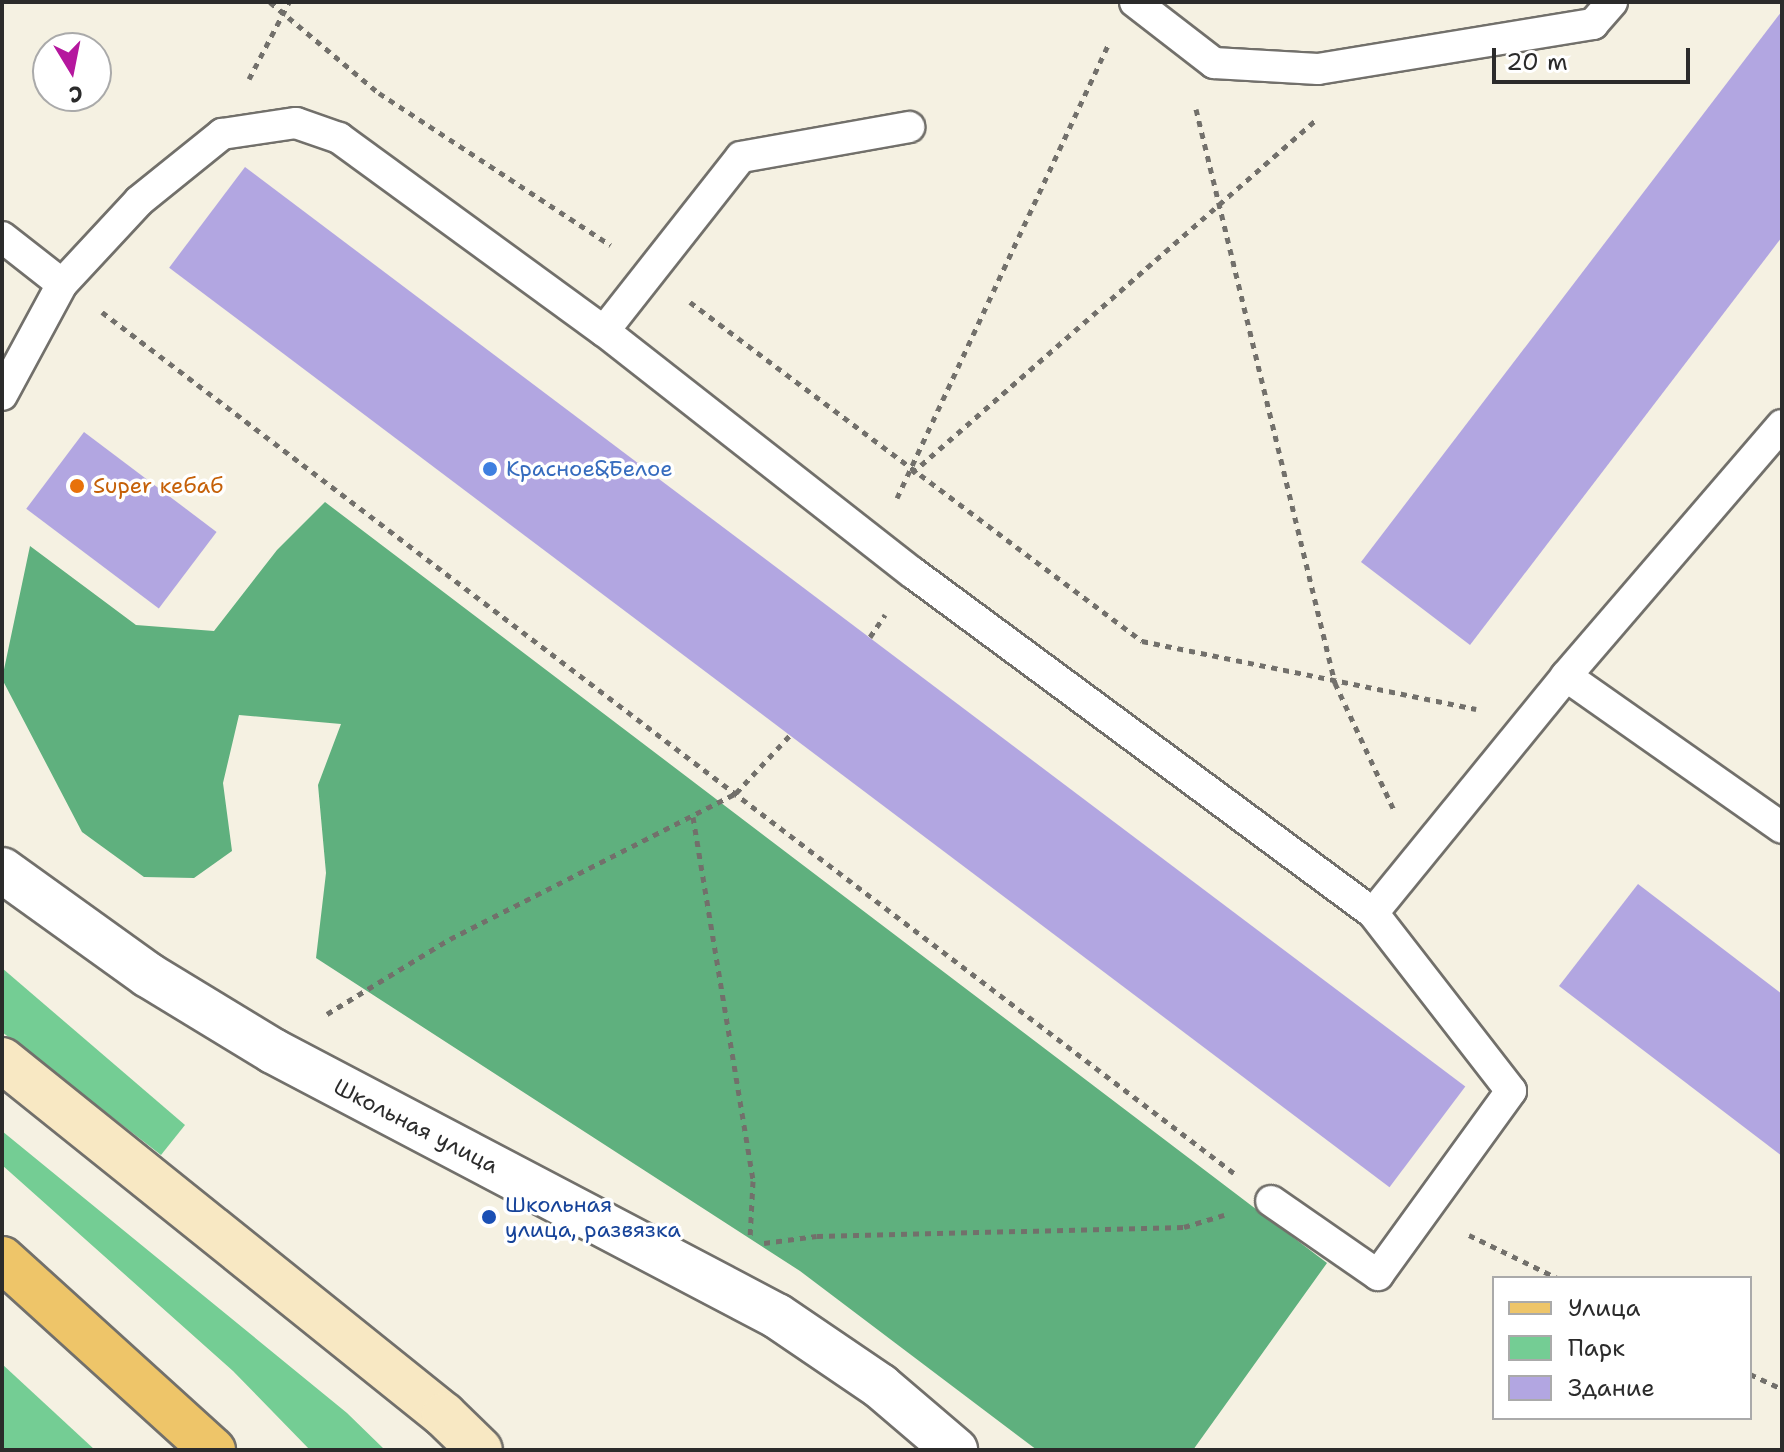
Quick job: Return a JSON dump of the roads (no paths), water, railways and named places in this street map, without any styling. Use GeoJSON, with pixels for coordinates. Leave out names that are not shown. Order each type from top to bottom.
{"type":"FeatureCollection","features":[{"type":"Feature","properties":{"kind":"main road"},"geometry":{"type":"LineString","coordinates":[[2,1060],[444,1415],[480,1450]]}},
{"type":"Feature","properties":{"kind":"main road"},"geometry":{"type":"LineString","coordinates":[[2,1259],[213,1450]]}},
{"type":"Feature","properties":{"kind":"street","name":"Школьная улица"},"geometry":{"type":"LineString","coordinates":[[2,870],[148,975],[262,1044],[777,1316],[880,1386],[955,1450]]}},
{"type":"Feature","properties":{"kind":"lane"},"geometry":{"type":"LineString","coordinates":[[1135,2],[1214,63],[1318,69],[1593,24],[1612,2]]}},
{"type":"Feature","properties":{"kind":"lane"},"geometry":{"type":"LineString","coordinates":[[2,395],[62,284],[139,201],[222,134],[296,123],[339,138],[604,331],[873,541],[1373,913],[1511,1091],[1378,1275],[1271,1201]]}},
{"type":"Feature","properties":{"kind":"lane"},"geometry":{"type":"LineString","coordinates":[[604,331],[648,270],[741,157],[909,127]]}},
{"type":"Feature","properties":{"kind":"lane"},"geometry":{"type":"LineString","coordinates":[[2,237],[62,284]]}},
{"type":"Feature","properties":{"kind":"lane"},"geometry":{"type":"LineString","coordinates":[[1373,913],[1566,676],[1782,425]]}},
{"type":"Feature","properties":{"kind":"lane"},"geometry":{"type":"LineString","coordinates":[[1566,676],[1782,828]]}},
{"type":"Feature","properties":{"kind":"place","name":"Красное&Белое"},"geometry":{"type":"Point","coordinates":[490,469]}},
{"type":"Feature","properties":{"kind":"place","name":"Super кебаб"},"geometry":{"type":"Point","coordinates":[77,486]}},
{"type":"Feature","properties":{"kind":"place","name":"Школьная улица, развязка"},"geometry":{"type":"Point","coordinates":[489,1217]}}]}
